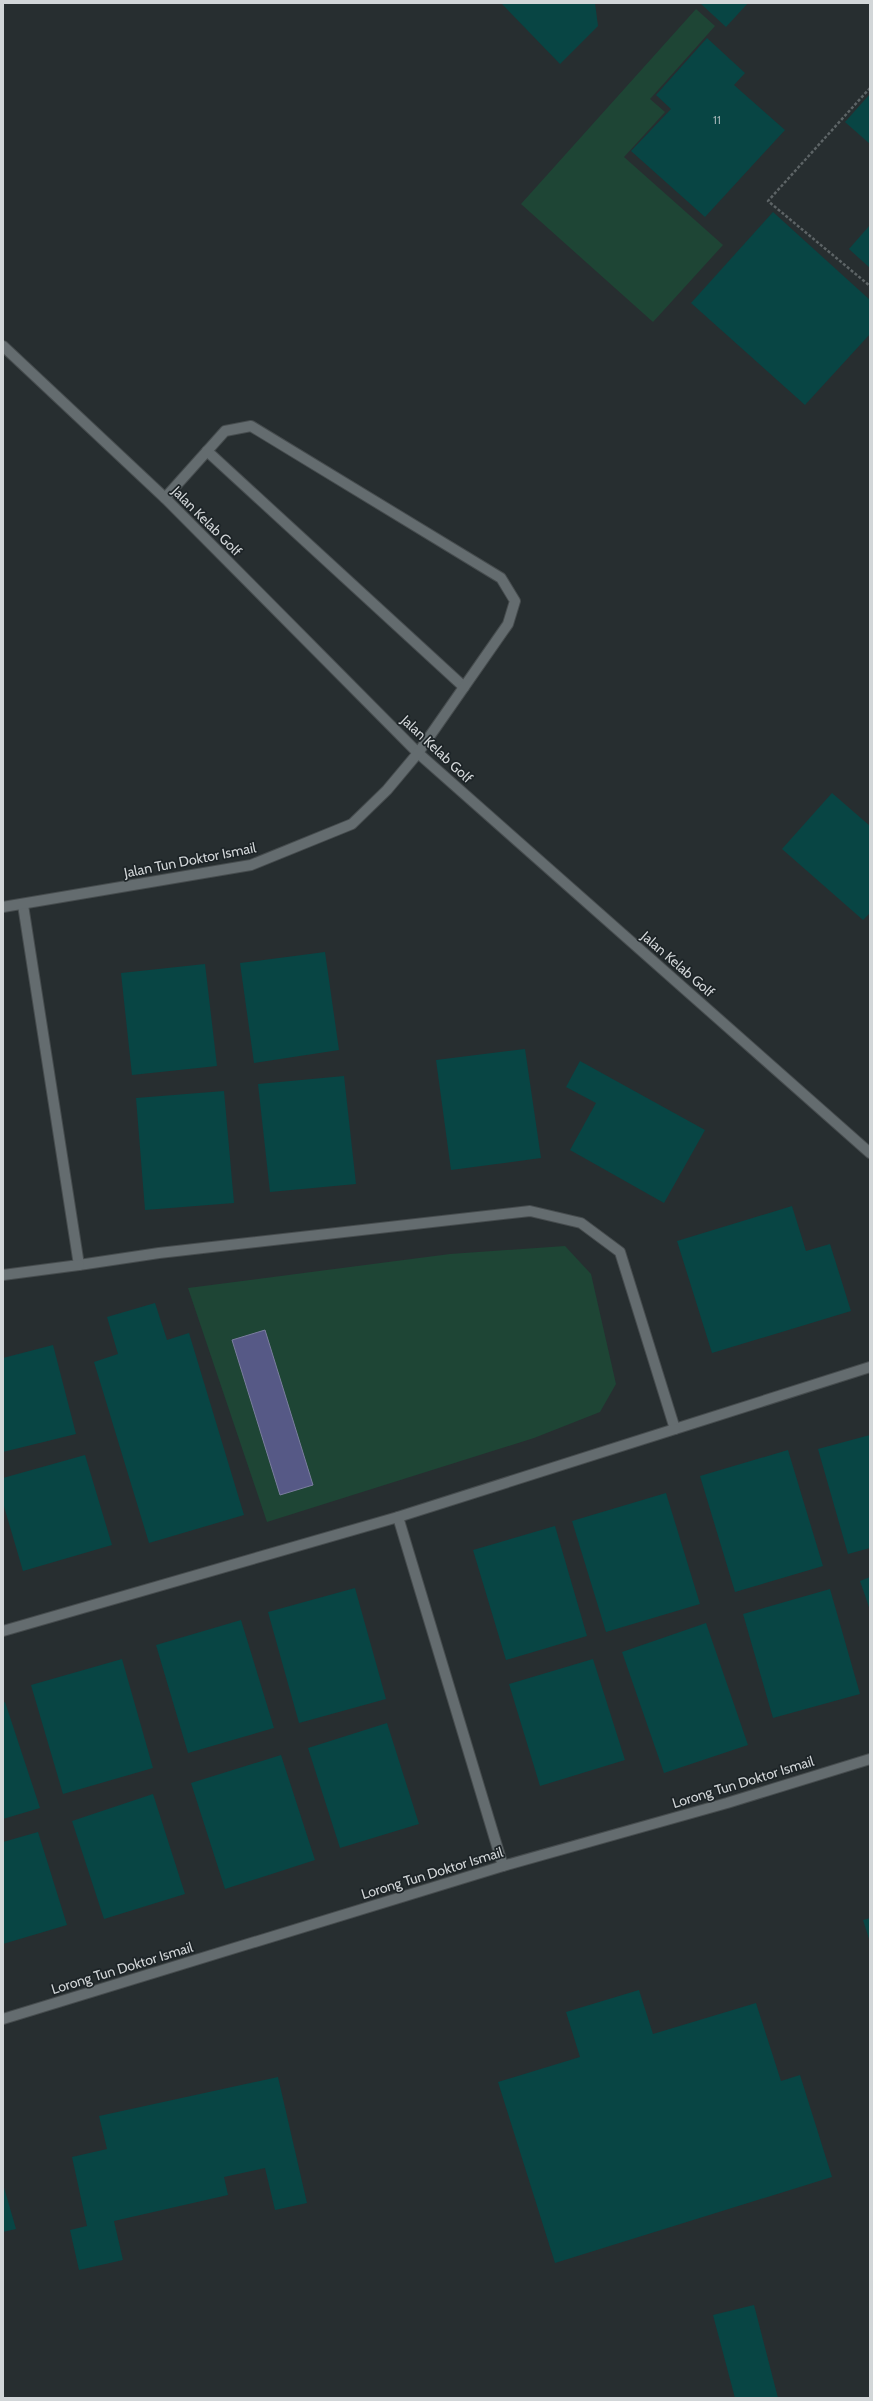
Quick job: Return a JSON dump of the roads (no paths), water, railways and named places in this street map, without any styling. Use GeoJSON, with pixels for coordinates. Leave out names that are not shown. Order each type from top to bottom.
{"type":"FeatureCollection","features":[{"type":"Feature","properties":{"kind":"street","name":"Jalan Kelab Golf"},"geometry":{"type":"LineString","coordinates":[[3,346],[165,498],[418,753],[870,1153]]}},
{"type":"Feature","properties":{"kind":"street","name":"Jalan Tun Doktor Ismail"},"geometry":{"type":"LineString","coordinates":[[3,907],[23,905],[251,865],[352,824],[387,790],[418,753],[508,624],[514,601],[501,578],[251,426],[225,431],[165,498]]}},
{"type":"Feature","properties":{"kind":"street"},"geometry":{"type":"LineString","coordinates":[[207,451],[464,687]]}},
{"type":"Feature","properties":{"kind":"street"},"geometry":{"type":"LineString","coordinates":[[23,905],[79,1265]]}},
{"type":"Feature","properties":{"kind":"street"},"geometry":{"type":"LineString","coordinates":[[3,1275],[159,1253],[530,1211],[581,1223],[620,1252],[675,1429]]}},
{"type":"Feature","properties":{"kind":"street"},"geometry":{"type":"LineString","coordinates":[[3,1631],[398,1518],[870,1367]]}},
{"type":"Feature","properties":{"kind":"street"},"geometry":{"type":"LineString","coordinates":[[398,1518],[503,1866]]}},
{"type":"Feature","properties":{"kind":"street","name":"Lorong Tun Doktor Ismail"},"geometry":{"type":"LineString","coordinates":[[3,2019],[503,1866],[727,1803],[870,1759]]}},
{"type":"Feature","properties":{"kind":"water"},"geometry":{"type":"Polygon","coordinates":[[[265,1330],[313,1485],[280,1495],[232,1340],[265,1330]]]}}]}
